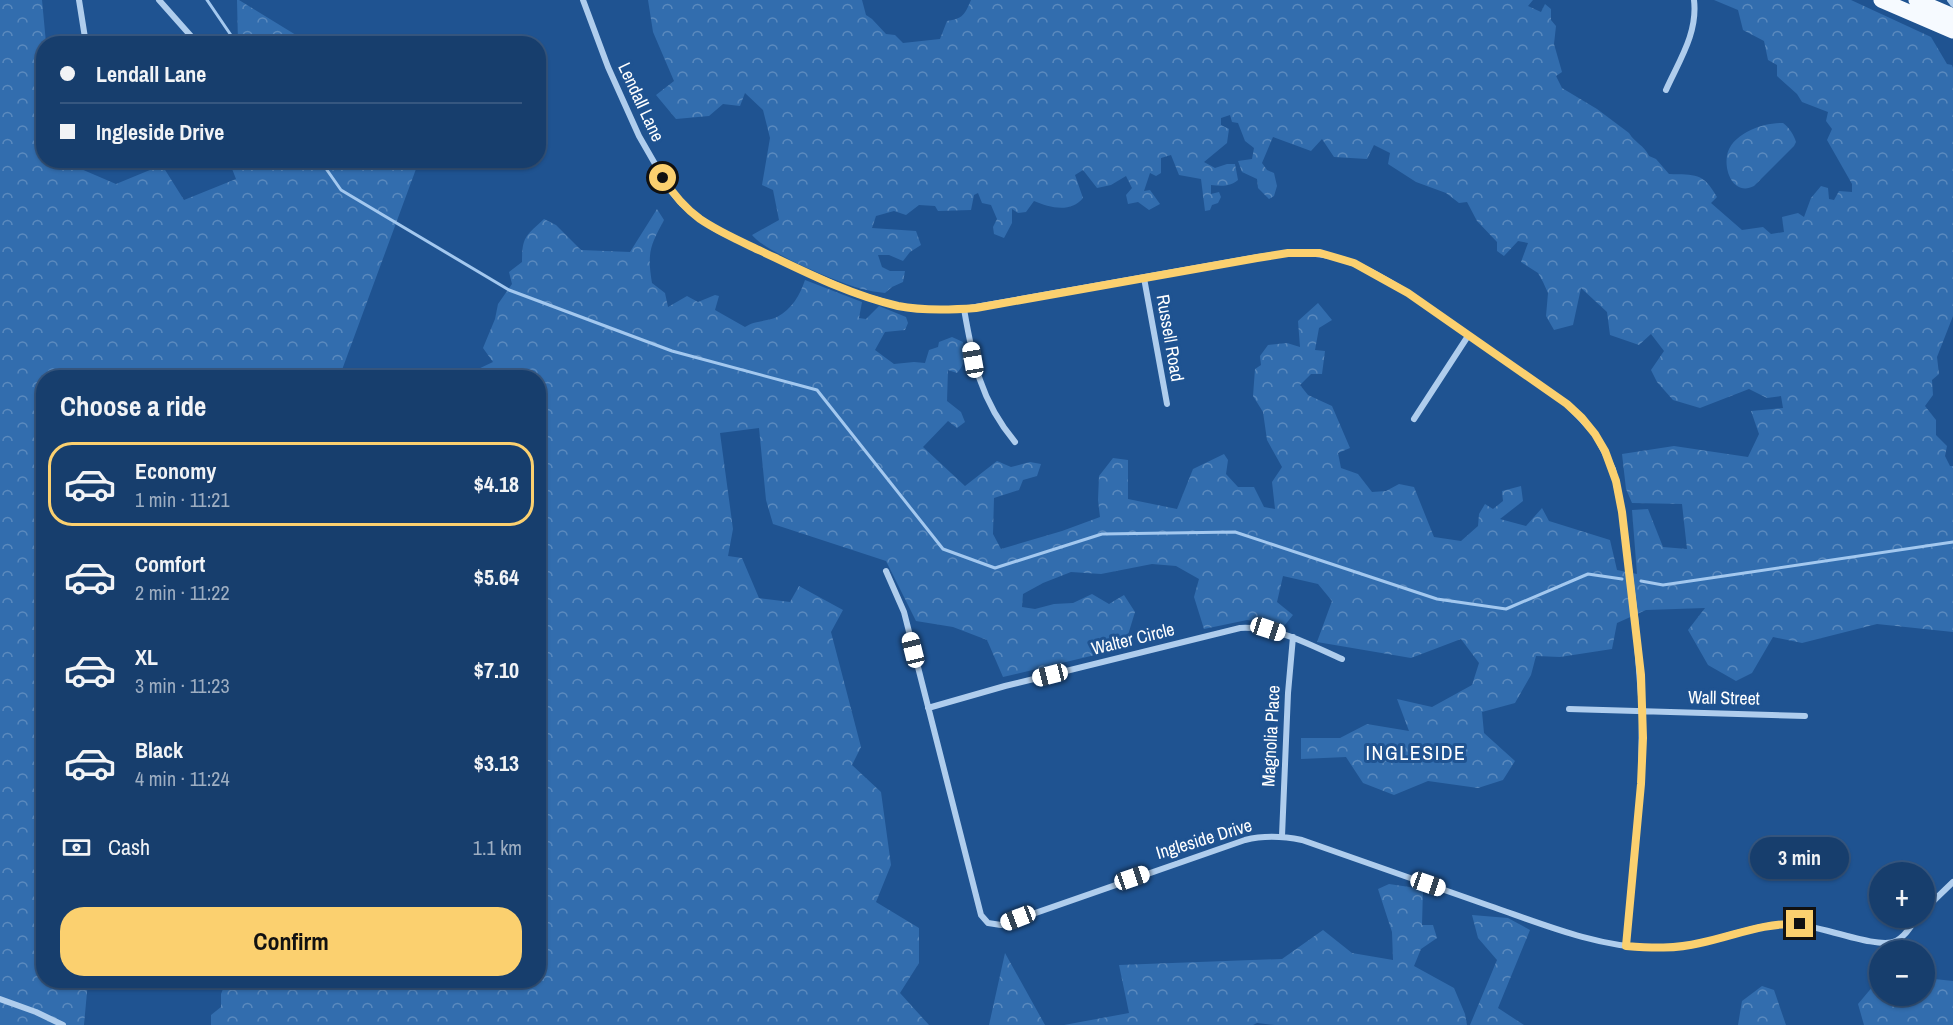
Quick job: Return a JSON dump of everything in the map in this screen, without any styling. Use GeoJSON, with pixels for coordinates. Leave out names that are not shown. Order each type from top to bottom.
{"type":"FeatureCollection","features":[{"type":"Feature","properties":{"kind":"main road"},"geometry":{"type":"LineString","coordinates":[[1881,0],[1953,31]]}},
{"type":"Feature","properties":{"kind":"main road"},"geometry":{"type":"LineString","coordinates":[[1924,1],[1953,16]]}},
{"type":"Feature","properties":{"kind":"street"},"geometry":{"type":"LineString","coordinates":[[80,0],[85,36]]}},
{"type":"Feature","properties":{"kind":"street"},"geometry":{"type":"LineString","coordinates":[[159,0],[191,36]]}},
{"type":"Feature","properties":{"kind":"street","name":"Lendall Lane"},"geometry":{"type":"LineString","coordinates":[[583,0],[608,67],[639,136],[670,190],[699,218],[717,230],[857,294],[907,307],[941,310],[964,309],[1288,253],[1320,253],[1354,263],[1380,276],[1567,404],[1595,434],[1613,469],[1622,512],[1635,616],[1642,710],[1641,784],[1626,946]]}},
{"type":"Feature","properties":{"kind":"street"},"geometry":{"type":"LineString","coordinates":[[1666,90],[1693,31],[1696,14],[1695,0]]}},
{"type":"Feature","properties":{"kind":"street"},"geometry":{"type":"LineString","coordinates":[[1950,0],[1953,4]]}},
{"type":"Feature","properties":{"kind":"street","name":"Russell Road"},"geometry":{"type":"LineString","coordinates":[[1144,278],[1167,404]]}},
{"type":"Feature","properties":{"kind":"street"},"geometry":{"type":"LineString","coordinates":[[964,309],[979,381],[991,408],[1015,442]]}},
{"type":"Feature","properties":{"kind":"street"},"geometry":{"type":"LineString","coordinates":[[1414,419],[1468,336]]}},
{"type":"Feature","properties":{"kind":"street","name":"Ingleside Drive"},"geometry":{"type":"LineString","coordinates":[[886,571],[903,612],[981,915],[988,924],[1001,925],[1245,840],[1260,836],[1282,836],[1302,840],[1534,921],[1604,942],[1626,946],[1652,948],[1691,945],[1747,929],[1781,924],[1819,927],[1875,943],[1888,944],[1903,936],[1909,928]]}},
{"type":"Feature","properties":{"kind":"street","name":"Walter Circle"},"geometry":{"type":"LineString","coordinates":[[928,708],[1005,686],[1240,628],[1268,629],[1342,659]]}},
{"type":"Feature","properties":{"kind":"street","name":"Magnolia Place"},"geometry":{"type":"LineString","coordinates":[[1282,836],[1288,693],[1293,638]]}},
{"type":"Feature","properties":{"kind":"street","name":"Wall Street"},"geometry":{"type":"LineString","coordinates":[[1569,709],[1805,716]]}},
{"type":"Feature","properties":{"kind":"street"},"geometry":{"type":"LineString","coordinates":[[1935,899],[1953,882]]}},
{"type":"Feature","properties":{"kind":"street"},"geometry":{"type":"LineString","coordinates":[[0,999],[63,1025]]}},
{"type":"Feature","properties":{"kind":"green space"},"geometry":{"type":"Polygon","coordinates":[[[0,0],[42,0],[45,36],[36,36],[36,168],[79,168],[116,184],[155,168],[164,168],[184,200],[236,179],[232,168],[416,169],[342,370],[36,370],[36,988],[87,988],[84,1025],[0,1025],[0,0]]]}},
{"type":"Feature","properties":{"kind":"green space"},"geometry":{"type":"Polygon","coordinates":[[[237,0],[298,36],[238,36],[237,0]]]}},
{"type":"Feature","properties":{"kind":"green space"},"geometry":{"type":"Polygon","coordinates":[[[648,0],[862,0],[866,15],[886,34],[895,35],[903,43],[940,39],[947,21],[963,15],[971,0],[1533,0],[1528,6],[1541,12],[1545,4],[1551,9],[1551,20],[1556,26],[1554,44],[1562,72],[1556,76],[1562,88],[1597,109],[1629,133],[1669,174],[1692,175],[1703,179],[1717,197],[1711,203],[1742,230],[1763,227],[1771,234],[1784,232],[1782,217],[1798,213],[1804,217],[1811,198],[1821,186],[1828,188],[1829,199],[1834,200],[1839,191],[1852,192],[1852,184],[1827,140],[1832,129],[1826,121],[1828,112],[1802,102],[1797,94],[1777,76],[1777,65],[1768,60],[1764,41],[1743,30],[1738,10],[1714,0],[1851,0],[1931,37],[1947,64],[1952,65],[1953,68],[1953,316],[1937,357],[1939,374],[1932,380],[1933,395],[1925,406],[1936,420],[1936,435],[1947,446],[1945,456],[1950,466],[1953,466],[1953,632],[1877,624],[1802,643],[1773,637],[1752,673],[1736,681],[1708,665],[1688,630],[1705,608],[1646,610],[1617,623],[1612,649],[1560,657],[1536,656],[1531,675],[1515,703],[1482,712],[1484,733],[1515,761],[1503,780],[1478,788],[1428,781],[1394,795],[1363,783],[1346,757],[1301,759],[1301,738],[1340,738],[1367,724],[1409,731],[1397,699],[1432,707],[1472,685],[1479,663],[1461,639],[1411,658],[1317,642],[1332,601],[1318,584],[1283,576],[1277,602],[1293,615],[1284,626],[1247,620],[1204,629],[1194,597],[1199,579],[1176,566],[1152,564],[1101,574],[1071,572],[1023,594],[1022,607],[1035,609],[1054,604],[1073,603],[1092,594],[1109,604],[1124,595],[1135,612],[1124,648],[1003,677],[987,640],[953,627],[916,621],[886,561],[773,524],[766,500],[759,428],[720,433],[733,529],[728,556],[742,558],[759,598],[790,602],[799,586],[843,610],[831,632],[861,747],[852,765],[881,792],[891,865],[876,902],[919,928],[919,963],[900,993],[929,1025],[211,1025],[211,1015],[221,1007],[223,988],[546,988],[546,370],[476,370],[493,362],[483,348],[495,319],[498,304],[512,284],[509,272],[522,262],[526,237],[544,219],[556,225],[581,250],[630,252],[657,209],[664,220],[651,250],[652,283],[665,293],[668,307],[687,296],[698,302],[715,295],[719,296],[715,310],[745,327],[782,314],[795,301],[805,280],[862,302],[859,318],[866,319],[879,306],[906,317],[908,323],[905,330],[885,332],[875,350],[894,364],[925,363],[929,350],[938,347],[939,342],[952,337],[963,342],[962,366],[957,373],[948,370],[947,401],[961,412],[965,422],[957,428],[948,421],[923,447],[965,486],[997,461],[1011,467],[1030,462],[1041,464],[1037,476],[1023,480],[1019,490],[994,498],[993,534],[1001,549],[1100,517],[1099,476],[1113,458],[1128,460],[1128,499],[1177,509],[1193,469],[1224,454],[1228,460],[1226,474],[1238,487],[1254,487],[1264,507],[1275,509],[1272,482],[1282,467],[1267,440],[1263,412],[1253,396],[1255,369],[1261,365],[1260,356],[1268,345],[1287,343],[1300,347],[1298,321],[1318,303],[1332,320],[1319,328],[1315,350],[1325,351],[1322,374],[1311,374],[1300,385],[1308,395],[1332,406],[1350,448],[1338,453],[1341,468],[1358,474],[1372,492],[1386,491],[1399,484],[1414,487],[1434,537],[1461,541],[1478,526],[1479,514],[1485,504],[1493,509],[1503,501],[1502,491],[1521,486],[1523,501],[1500,519],[1526,526],[1542,508],[1549,521],[1610,540],[1617,570],[1637,574],[1632,510],[1648,509],[1663,547],[1687,549],[1682,504],[1632,503],[1626,489],[1622,454],[1674,446],[1748,457],[1759,434],[1751,411],[1783,408],[1781,396],[1767,398],[1749,389],[1700,408],[1673,400],[1657,382],[1651,370],[1664,351],[1651,334],[1639,345],[1610,335],[1607,312],[1581,288],[1573,325],[1554,330],[1546,316],[1548,293],[1543,282],[1538,273],[1521,262],[1528,243],[1518,241],[1504,256],[1497,251],[1497,242],[1477,221],[1467,202],[1459,203],[1446,193],[1416,182],[1388,164],[1390,153],[1374,145],[1367,159],[1334,157],[1322,139],[1311,151],[1273,137],[1262,163],[1267,170],[1274,173],[1277,186],[1274,196],[1269,199],[1258,188],[1257,179],[1242,172],[1238,161],[1252,159],[1254,148],[1245,141],[1238,123],[1232,122],[1230,115],[1221,118],[1221,125],[1229,129],[1227,143],[1204,162],[1215,168],[1235,164],[1238,180],[1229,185],[1211,185],[1211,194],[1219,192],[1221,197],[1210,210],[1205,211],[1201,179],[1179,175],[1171,155],[1161,158],[1161,173],[1156,176],[1150,173],[1144,191],[1150,190],[1160,204],[1149,210],[1138,202],[1128,204],[1126,195],[1132,188],[1126,176],[1111,185],[1097,188],[1083,170],[1075,175],[1083,198],[1078,203],[1060,208],[1034,201],[1026,212],[1018,213],[1012,209],[1012,223],[1004,238],[994,234],[993,227],[997,219],[991,205],[982,203],[978,193],[974,195],[971,210],[938,211],[935,206],[919,205],[906,215],[894,211],[876,216],[872,228],[916,231],[921,245],[910,252],[903,261],[889,255],[878,255],[882,267],[890,271],[905,271],[903,282],[885,293],[851,286],[786,258],[752,235],[779,220],[773,190],[762,185],[770,138],[763,110],[745,93],[740,106],[723,104],[709,116],[676,119],[656,95],[674,81],[653,32],[648,0]]]}},
{"type":"Feature","properties":{"kind":"green space"},"geometry":{"type":"Polygon","coordinates":[[[1783,123],[1794,137],[1796,142],[1794,146],[1754,186],[1741,188],[1736,185],[1727,169],[1729,148],[1734,141],[1758,127],[1783,123]]]}},
{"type":"Feature","properties":{"kind":"green space"},"geometry":{"type":"Polygon","coordinates":[[[1389,884],[1423,889],[1422,925],[1433,925],[1437,938],[1421,949],[1414,966],[1454,988],[1467,1025],[1275,1025],[1257,1023],[1253,1025],[1064,1025],[1129,1013],[1119,965],[1282,959],[1323,930],[1352,953],[1393,960],[1392,932],[1378,889],[1389,884]]]}},
{"type":"Feature","properties":{"kind":"green space"},"geometry":{"type":"Polygon","coordinates":[[[1472,915],[1508,918],[1530,930],[1498,1008],[1524,1025],[1470,1025],[1497,960],[1478,938],[1472,915]]]}},
{"type":"Feature","properties":{"kind":"green space"},"geometry":{"type":"Polygon","coordinates":[[[1005,953],[1045,1025],[989,1025],[1005,953]]]}},
{"type":"Feature","properties":{"kind":"green space"},"geometry":{"type":"Polygon","coordinates":[[[1935,979],[1953,981],[1953,1025],[1864,1025],[1858,1004],[1869,991],[1869,1006],[1935,1006],[1935,979]]]}},
{"type":"Feature","properties":{"kind":"green space"},"geometry":{"type":"Polygon","coordinates":[[[1762,986],[1774,990],[1786,1025],[1738,1025],[1742,1001],[1762,986]]]}},
{"type":"Feature","properties":{"kind":"waterway"},"geometry":{"type":"LineString","coordinates":[[207,0],[232,36]]}},
{"type":"Feature","properties":{"kind":"waterway"},"geometry":{"type":"LineString","coordinates":[[326,168],[341,190],[509,290],[672,351],[817,390],[943,549],[995,568],[1102,534],[1235,532],[1437,599],[1506,609],[1588,574],[1622,579]]}},
{"type":"Feature","properties":{"kind":"waterway"},"geometry":{"type":"LineString","coordinates":[[1641,581],[1663,585],[1953,542]]}},
{"type":"Feature","properties":{"kind":"district","name":"INGLESIDE"},"geometry":{"type":"Point","coordinates":[1416,753]}},
{"type":"Feature","properties":{"kind":"route"},"geometry":{"type":"LineString","coordinates":[[663,178],[682,204],[717,230],[857,294],[917,309],[976,308],[1257,258],[1306,252],[1320,253],[1354,263],[1408,293],[1567,404],[1595,434],[1613,469],[1622,512],[1635,616],[1641,675],[1643,738],[1626,946],[1676,947],[1699,944],[1766,925],[1800,924]]}}]}
